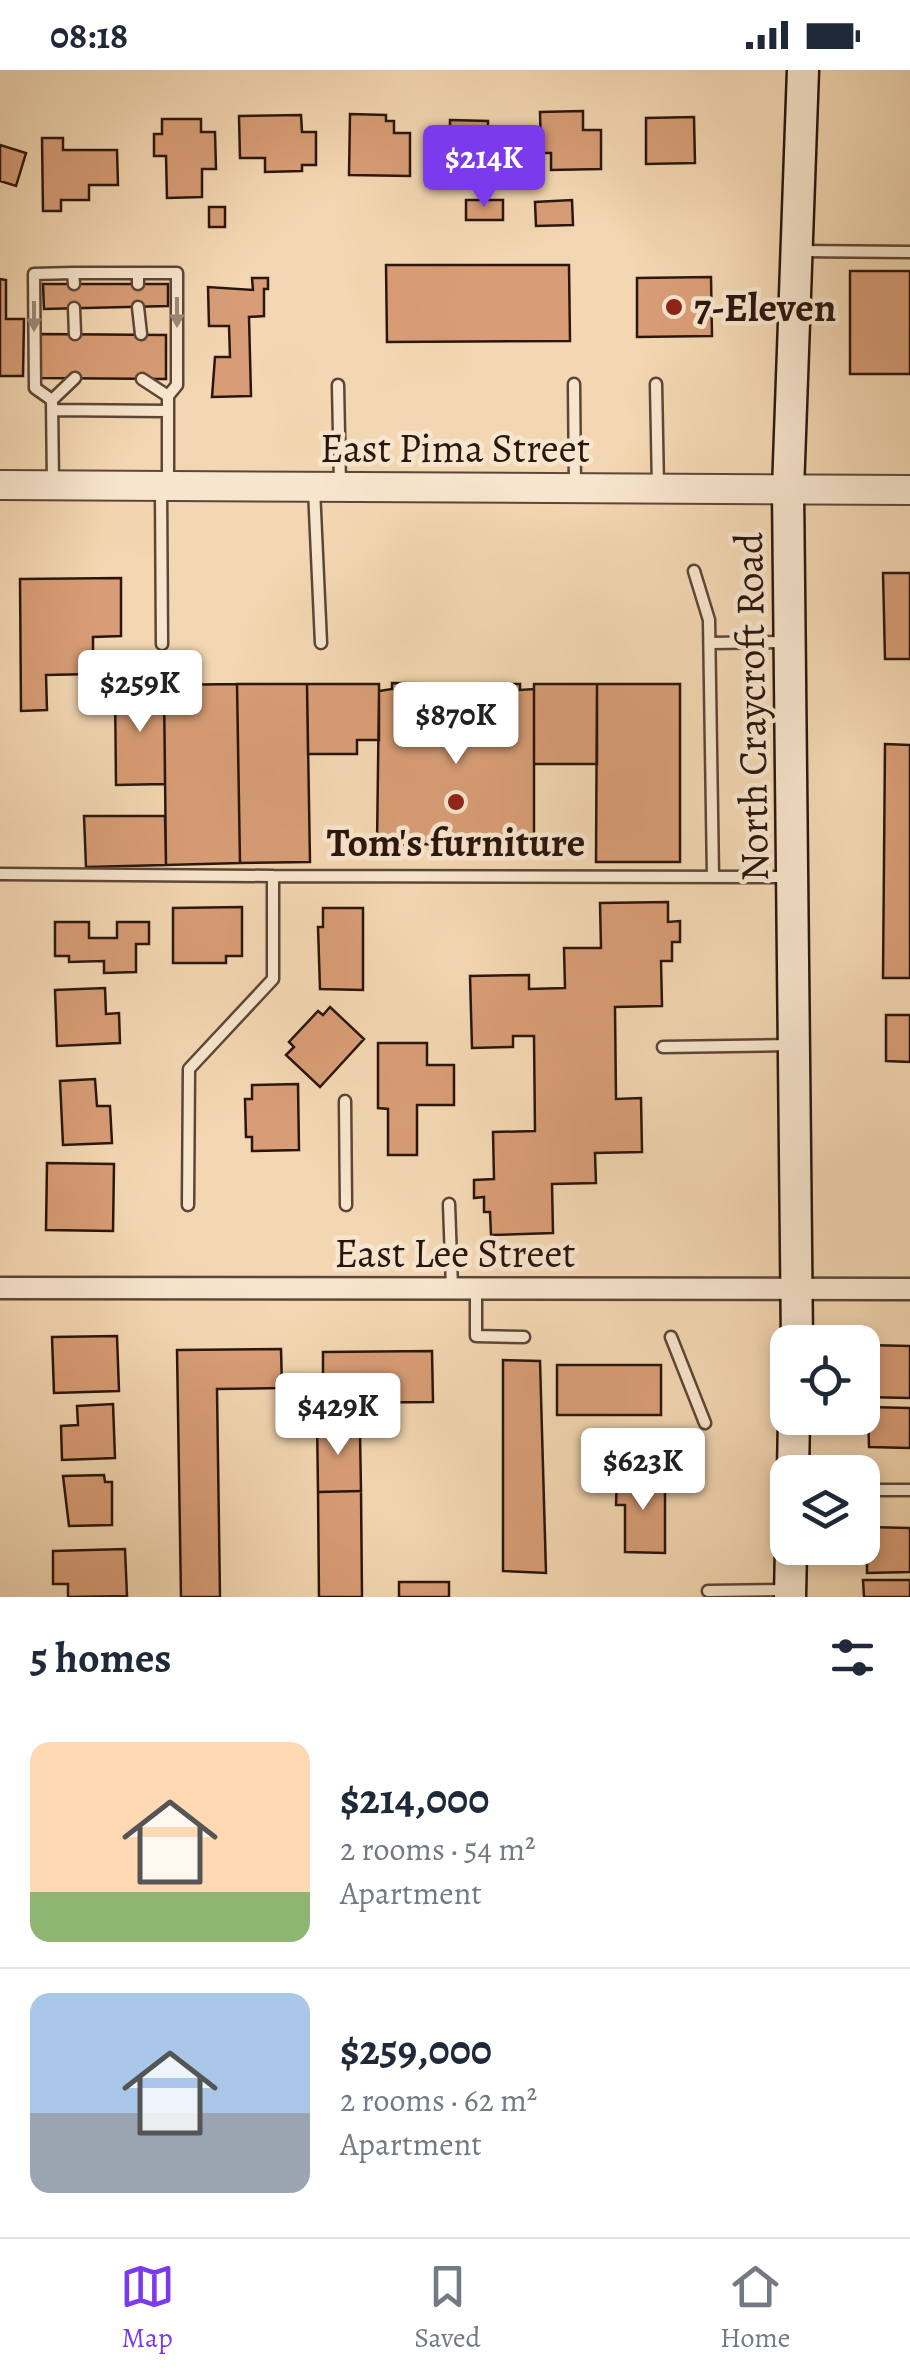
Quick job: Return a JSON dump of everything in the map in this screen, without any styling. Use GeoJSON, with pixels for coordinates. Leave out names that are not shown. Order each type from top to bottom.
{"type":"FeatureCollection","features":[{"type":"Feature","properties":{"kind":"main road","name":"North Craycroft Road"},"geometry":{"type":"LineString","coordinates":[[797,1325],[788,490],[803,70]]}},
{"type":"Feature","properties":{"kind":"main road"},"geometry":{"type":"LineString","coordinates":[[790,1594],[791,1565]]}},
{"type":"Feature","properties":{"kind":"street","name":"East Pima Street"},"geometry":{"type":"LineString","coordinates":[[0,485],[910,490]]}},
{"type":"Feature","properties":{"kind":"street","name":"East Lee Street"},"geometry":{"type":"LineString","coordinates":[[0,1288],[910,1289]]}},
{"type":"Feature","properties":{"kind":"lane"},"geometry":{"type":"LineString","coordinates":[[797,251],[910,252]]}},
{"type":"Feature","properties":{"kind":"lane"},"geometry":{"type":"LineString","coordinates":[[162,644],[165,486],[168,411],[168,396],[178,385],[177,273],[138,278],[34,274],[35,388],[52,405],[168,411]]}},
{"type":"Feature","properties":{"kind":"lane"},"geometry":{"type":"LineString","coordinates":[[138,307],[141,334]]}},
{"type":"Feature","properties":{"kind":"lane"},"geometry":{"type":"LineString","coordinates":[[74,308],[75,334]]}},
{"type":"Feature","properties":{"kind":"lane"},"geometry":{"type":"LineString","coordinates":[[54,486],[52,405],[75,378]]}},
{"type":"Feature","properties":{"kind":"lane"},"geometry":{"type":"LineString","coordinates":[[142,379],[168,396]]}},
{"type":"Feature","properties":{"kind":"lane"},"geometry":{"type":"LineString","coordinates":[[574,384],[574,488]]}},
{"type":"Feature","properties":{"kind":"lane"},"geometry":{"type":"LineString","coordinates":[[656,384],[658,489]]}},
{"type":"Feature","properties":{"kind":"lane"},"geometry":{"type":"LineString","coordinates":[[321,643],[327,487],[338,386]]}},
{"type":"Feature","properties":{"kind":"lane"},"geometry":{"type":"LineString","coordinates":[[694,571],[709,620],[713,876]]}},
{"type":"Feature","properties":{"kind":"lane"},"geometry":{"type":"LineString","coordinates":[[710,643],[790,642]]}},
{"type":"Feature","properties":{"kind":"lane"},"geometry":{"type":"LineString","coordinates":[[0,874],[793,876]]}},
{"type":"Feature","properties":{"kind":"lane"},"geometry":{"type":"LineString","coordinates":[[188,1205],[189,1070],[273,979],[273,876]]}},
{"type":"Feature","properties":{"kind":"lane"},"geometry":{"type":"LineString","coordinates":[[663,1048],[795,1045]]}},
{"type":"Feature","properties":{"kind":"lane"},"geometry":{"type":"LineString","coordinates":[[346,1100],[346,1205]]}},
{"type":"Feature","properties":{"kind":"lane"},"geometry":{"type":"LineString","coordinates":[[449,1204],[452,1288]]}},
{"type":"Feature","properties":{"kind":"lane"},"geometry":{"type":"LineString","coordinates":[[476,1288],[476,1336],[524,1337]]}},
{"type":"Feature","properties":{"kind":"lane"},"geometry":{"type":"LineString","coordinates":[[671,1337],[705,1422]]}},
{"type":"Feature","properties":{"kind":"lane"},"geometry":{"type":"LineString","coordinates":[[880,1490],[910,1490]]}},
{"type":"Feature","properties":{"kind":"lane"},"geometry":{"type":"LineString","coordinates":[[708,1591],[790,1594]]}},
{"type":"Feature","properties":{"kind":"building"},"geometry":{"type":"Polygon","coordinates":[[[583,111],[583,130],[601,130],[601,169],[551,170],[551,153],[541,153],[540,112],[583,111]]]}},
{"type":"Feature","properties":{"kind":"building"},"geometry":{"type":"Polygon","coordinates":[[[350,114],[386,115],[386,121],[394,121],[394,133],[410,133],[410,176],[349,175],[350,114]]]}},
{"type":"Feature","properties":{"kind":"building"},"geometry":{"type":"Polygon","coordinates":[[[301,115],[302,132],[316,132],[316,165],[302,165],[302,171],[265,172],[265,158],[240,158],[239,116],[301,115]]]}},
{"type":"Feature","properties":{"kind":"building"},"geometry":{"type":"Polygon","coordinates":[[[694,117],[695,163],[646,164],[646,118],[694,117]]]}},
{"type":"Feature","properties":{"kind":"building"},"geometry":{"type":"Polygon","coordinates":[[[162,119],[201,119],[201,132],[215,132],[216,169],[202,169],[202,197],[167,198],[166,156],[154,156],[154,134],[162,134],[162,119]]]}},
{"type":"Feature","properties":{"kind":"building"},"geometry":{"type":"Polygon","coordinates":[[[450,120],[488,121],[488,185],[426,185],[426,131],[450,131],[450,120]]]}},
{"type":"Feature","properties":{"kind":"building"},"geometry":{"type":"Polygon","coordinates":[[[42,138],[63,138],[63,150],[117,150],[118,185],[89,185],[89,200],[61,200],[61,211],[43,211],[42,138]]]}},
{"type":"Feature","properties":{"kind":"building"},"geometry":{"type":"Polygon","coordinates":[[[0,145],[26,153],[16,186],[0,181],[0,145]]]}},
{"type":"Feature","properties":{"kind":"building"},"geometry":{"type":"Polygon","coordinates":[[[466,200],[503,200],[503,220],[466,220],[466,200]]]}},
{"type":"Feature","properties":{"kind":"building"},"geometry":{"type":"Polygon","coordinates":[[[572,200],[573,225],[536,226],[535,202],[572,200]]]}},
{"type":"Feature","properties":{"kind":"building"},"geometry":{"type":"Polygon","coordinates":[[[209,207],[225,207],[225,227],[209,227],[209,207]]]}},
{"type":"Feature","properties":{"kind":"building"},"geometry":{"type":"Polygon","coordinates":[[[386,265],[569,265],[570,341],[387,342],[386,265]]]}},
{"type":"Feature","properties":{"kind":"building"},"geometry":{"type":"Polygon","coordinates":[[[850,271],[910,271],[910,374],[850,374],[850,271]]]}},
{"type":"Feature","properties":{"kind":"building","name":"7-Eleven"},"geometry":{"type":"Polygon","coordinates":[[[711,277],[712,336],[637,337],[637,278],[711,277]]]}},
{"type":"Feature","properties":{"kind":"building"},"geometry":{"type":"Polygon","coordinates":[[[252,278],[268,278],[268,289],[264,289],[264,316],[249,317],[251,396],[212,397],[215,357],[230,357],[229,326],[209,326],[208,287],[253,290],[252,278]]]}},
{"type":"Feature","properties":{"kind":"building"},"geometry":{"type":"Polygon","coordinates":[[[0,279],[6,280],[6,319],[24,319],[23,376],[0,376],[0,279]]]}},
{"type":"Feature","properties":{"kind":"building"},"geometry":{"type":"Polygon","coordinates":[[[43,284],[168,284],[168,306],[44,309],[43,284]]]}},
{"type":"Feature","properties":{"kind":"building"},"geometry":{"type":"Polygon","coordinates":[[[38,334],[166,335],[166,379],[38,378],[38,334]]]}},
{"type":"Feature","properties":{"kind":"building"},"geometry":{"type":"Polygon","coordinates":[[[883,573],[910,573],[910,659],[885,659],[883,573]]]}},
{"type":"Feature","properties":{"kind":"building"},"geometry":{"type":"Polygon","coordinates":[[[121,578],[121,636],[93,637],[93,674],[46,675],[47,710],[21,711],[20,579],[121,578]]]}},
{"type":"Feature","properties":{"kind":"building","name":"Tom's furniture"},"geometry":{"type":"Polygon","coordinates":[[[392,683],[520,684],[520,690],[534,689],[534,841],[498,840],[497,857],[429,856],[431,844],[377,845],[379,691],[392,689],[392,683]]]}},
{"type":"Feature","properties":{"kind":"building"},"geometry":{"type":"Polygon","coordinates":[[[237,684],[307,684],[310,862],[240,863],[237,684]]]}},
{"type":"Feature","properties":{"kind":"building"},"geometry":{"type":"Polygon","coordinates":[[[237,684],[240,863],[166,865],[164,685],[237,684]]]}},
{"type":"Feature","properties":{"kind":"building"},"geometry":{"type":"Polygon","coordinates":[[[307,684],[379,684],[379,740],[357,740],[357,754],[308,754],[307,684]]]}},
{"type":"Feature","properties":{"kind":"building"},"geometry":{"type":"Polygon","coordinates":[[[534,684],[597,684],[597,764],[534,764],[534,684]]]}},
{"type":"Feature","properties":{"kind":"building"},"geometry":{"type":"Polygon","coordinates":[[[597,684],[680,684],[680,862],[596,862],[597,684]]]}},
{"type":"Feature","properties":{"kind":"building"},"geometry":{"type":"Polygon","coordinates":[[[164,685],[165,784],[116,785],[115,686],[164,685]]]}},
{"type":"Feature","properties":{"kind":"building"},"geometry":{"type":"Polygon","coordinates":[[[885,744],[910,745],[910,978],[883,978],[885,744]]]}},
{"type":"Feature","properties":{"kind":"building"},"geometry":{"type":"Polygon","coordinates":[[[84,816],[165,816],[166,865],[86,867],[84,816]]]}},
{"type":"Feature","properties":{"kind":"building"},"geometry":{"type":"Polygon","coordinates":[[[668,902],[668,922],[680,921],[680,942],[672,942],[672,961],[661,961],[662,1006],[615,1007],[616,1099],[641,1098],[642,1152],[595,1153],[596,1183],[552,1184],[553,1233],[491,1235],[490,1212],[484,1212],[484,1197],[474,1198],[474,1180],[494,1179],[493,1132],[535,1131],[534,1036],[513,1036],[513,1047],[472,1048],[470,976],[529,975],[529,989],[565,988],[564,948],[601,948],[600,903],[668,902]]]}},
{"type":"Feature","properties":{"kind":"building"},"geometry":{"type":"Polygon","coordinates":[[[242,907],[242,956],[226,956],[226,963],[173,963],[173,908],[242,907]]]}},
{"type":"Feature","properties":{"kind":"building"},"geometry":{"type":"Polygon","coordinates":[[[323,908],[363,908],[363,990],[320,989],[318,927],[323,927],[323,908]]]}},
{"type":"Feature","properties":{"kind":"building"},"geometry":{"type":"Polygon","coordinates":[[[55,922],[89,922],[89,938],[117,938],[117,922],[149,922],[149,944],[136,944],[136,972],[104,973],[104,961],[69,962],[69,956],[55,956],[55,922]]]}},
{"type":"Feature","properties":{"kind":"building"},"geometry":{"type":"Polygon","coordinates":[[[105,988],[106,1014],[119,1013],[120,1043],[57,1046],[55,990],[105,988]]]}},
{"type":"Feature","properties":{"kind":"building"},"geometry":{"type":"Polygon","coordinates":[[[330,1007],[364,1039],[320,1087],[286,1055],[294,1047],[289,1042],[318,1011],[323,1015],[330,1007]]]}},
{"type":"Feature","properties":{"kind":"building"},"geometry":{"type":"Polygon","coordinates":[[[886,1015],[910,1015],[910,1062],[886,1061],[886,1015]]]}},
{"type":"Feature","properties":{"kind":"building"},"geometry":{"type":"Polygon","coordinates":[[[378,1043],[427,1043],[427,1065],[454,1065],[454,1105],[417,1105],[417,1155],[388,1155],[388,1109],[378,1108],[378,1043]]]}},
{"type":"Feature","properties":{"kind":"building"},"geometry":{"type":"Polygon","coordinates":[[[95,1079],[97,1106],[110,1106],[112,1143],[63,1145],[60,1081],[95,1079]]]}},
{"type":"Feature","properties":{"kind":"building"},"geometry":{"type":"Polygon","coordinates":[[[298,1084],[299,1150],[252,1151],[252,1137],[246,1137],[245,1099],[252,1099],[252,1085],[298,1084]]]}},
{"type":"Feature","properties":{"kind":"building"},"geometry":{"type":"Polygon","coordinates":[[[47,1163],[114,1164],[113,1231],[46,1230],[47,1163]]]}},
{"type":"Feature","properties":{"kind":"building"},"geometry":{"type":"Polygon","coordinates":[[[117,1336],[119,1391],[54,1393],[52,1337],[117,1336]]]}},
{"type":"Feature","properties":{"kind":"building"},"geometry":{"type":"Polygon","coordinates":[[[880,1345],[910,1346],[910,1398],[880,1397],[880,1345]]]}},
{"type":"Feature","properties":{"kind":"building"},"geometry":{"type":"Polygon","coordinates":[[[281,1349],[282,1388],[217,1389],[220,1597],[181,1597],[177,1350],[281,1349]]]}},
{"type":"Feature","properties":{"kind":"building"},"geometry":{"type":"Polygon","coordinates":[[[432,1351],[433,1402],[323,1403],[323,1352],[432,1351]]]}},
{"type":"Feature","properties":{"kind":"building"},"geometry":{"type":"Polygon","coordinates":[[[503,1360],[540,1361],[546,1573],[503,1571],[503,1360]]]}},
{"type":"Feature","properties":{"kind":"building"},"geometry":{"type":"Polygon","coordinates":[[[557,1365],[661,1365],[661,1415],[557,1415],[557,1365]]]}},
{"type":"Feature","properties":{"kind":"building"},"geometry":{"type":"Polygon","coordinates":[[[113,1404],[115,1458],[62,1460],[61,1426],[78,1425],[77,1406],[113,1404]]]}},
{"type":"Feature","properties":{"kind":"building"},"geometry":{"type":"Polygon","coordinates":[[[880,1407],[910,1408],[910,1448],[869,1447],[869,1435],[880,1435],[880,1407]]]}},
{"type":"Feature","properties":{"kind":"building"},"geometry":{"type":"Polygon","coordinates":[[[317,1418],[338,1418],[339,1433],[360,1433],[361,1491],[318,1492],[317,1418]]]}},
{"type":"Feature","properties":{"kind":"building"},"geometry":{"type":"Polygon","coordinates":[[[104,1475],[105,1482],[112,1482],[112,1525],[69,1526],[63,1476],[104,1475]]]}},
{"type":"Feature","properties":{"kind":"building"},"geometry":{"type":"Polygon","coordinates":[[[617,1477],[665,1478],[665,1553],[625,1552],[625,1505],[616,1505],[617,1477]]]}},
{"type":"Feature","properties":{"kind":"building"},"geometry":{"type":"Polygon","coordinates":[[[361,1491],[362,1597],[319,1597],[318,1492],[361,1491]]]}},
{"type":"Feature","properties":{"kind":"building"},"geometry":{"type":"Polygon","coordinates":[[[880,1527],[910,1528],[910,1572],[867,1573],[867,1565],[880,1565],[880,1527]]]}},
{"type":"Feature","properties":{"kind":"building"},"geometry":{"type":"Polygon","coordinates":[[[125,1549],[127,1596],[68,1597],[68,1584],[53,1584],[53,1551],[125,1549]]]}},
{"type":"Feature","properties":{"kind":"building"},"geometry":{"type":"Polygon","coordinates":[[[863,1580],[910,1580],[910,1597],[864,1597],[863,1580]]]}},
{"type":"Feature","properties":{"kind":"building"},"geometry":{"type":"Polygon","coordinates":[[[399,1582],[449,1582],[449,1597],[399,1597],[399,1582]]]}},
{"type":"Feature","properties":{"kind":"place","name":"7-Eleven"},"geometry":{"type":"Point","coordinates":[674,307]}},
{"type":"Feature","properties":{"kind":"place","name":"Tom's furniture"},"geometry":{"type":"Point","coordinates":[456,802]}}]}
